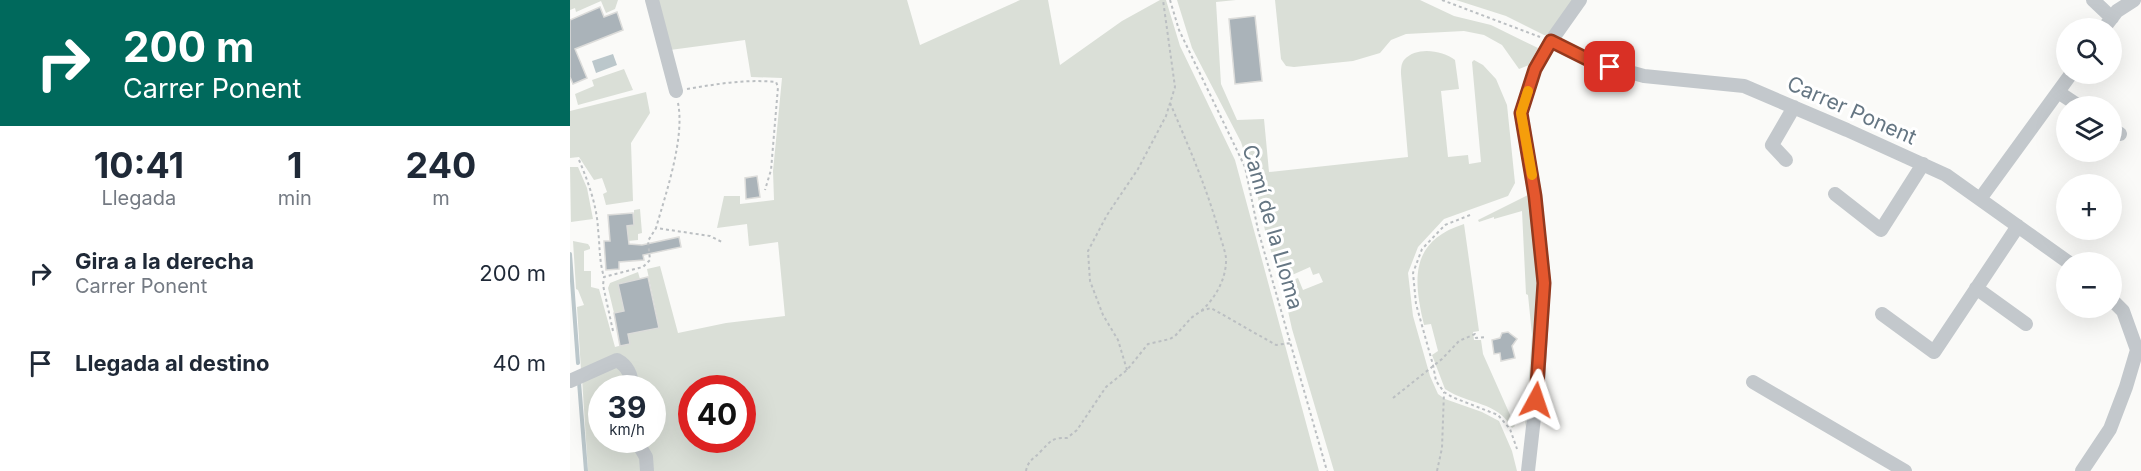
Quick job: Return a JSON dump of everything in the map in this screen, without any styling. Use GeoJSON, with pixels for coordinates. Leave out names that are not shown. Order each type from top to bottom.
{"type":"FeatureCollection","features":[{"type":"Feature","properties":{"kind":"street"},"geometry":{"type":"LineString","coordinates":[[652,0],[676,91]]}},
{"type":"Feature","properties":{"kind":"street"},"geometry":{"type":"LineString","coordinates":[[1528,467],[1538,382],[1544,283],[1535,196],[1521,113],[1535,69],[1551,41],[1580,0]]}},
{"type":"Feature","properties":{"kind":"street"},"geometry":{"type":"LineString","coordinates":[[2093,0],[2105,18]]}},
{"type":"Feature","properties":{"kind":"street"},"geometry":{"type":"LineString","coordinates":[[2111,18],[2117,10],[2134,0]]}},
{"type":"Feature","properties":{"kind":"street","name":"Carrer Ponent"},"geometry":{"type":"LineString","coordinates":[[1551,41],[1593,62],[1644,76],[1744,86],[1794,107],[1946,175],[2056,253]]}},
{"type":"Feature","properties":{"kind":"street"},"geometry":{"type":"LineString","coordinates":[[1980,199],[2064,84]]}},
{"type":"Feature","properties":{"kind":"street"},"geometry":{"type":"LineString","coordinates":[[2058,92],[2064,96]]}},
{"type":"Feature","properties":{"kind":"street"},"geometry":{"type":"LineString","coordinates":[[1786,160],[1772,145],[1794,107]]}},
{"type":"Feature","properties":{"kind":"street"},"geometry":{"type":"LineString","coordinates":[[1834,194],[1881,230],[1923,164]]}},
{"type":"Feature","properties":{"kind":"street"},"geometry":{"type":"LineString","coordinates":[[1882,314],[1934,352],[2018,226]]}},
{"type":"Feature","properties":{"kind":"street"},"geometry":{"type":"LineString","coordinates":[[1976,288],[2026,324]]}},
{"type":"Feature","properties":{"kind":"street"},"geometry":{"type":"LineString","coordinates":[[2082,471],[2110,429],[2139,351],[2122,309]]}},
{"type":"Feature","properties":{"kind":"street"},"geometry":{"type":"LineString","coordinates":[[570,381],[616,360],[625,364],[630,375]]}},
{"type":"Feature","properties":{"kind":"street"},"geometry":{"type":"LineString","coordinates":[[1753,382],[1905,471]]}},
{"type":"Feature","properties":{"kind":"street"},"geometry":{"type":"LineString","coordinates":[[644,453],[647,471]]}},
{"type":"Feature","properties":{"kind":"path"},"geometry":{"type":"LineString","coordinates":[[1127,370],[1118,340],[1103,315],[1090,281],[1088,251],[1166,116],[1175,87],[1163,0]]}},
{"type":"Feature","properties":{"kind":"path","name":"Camí de la Lloma"},"geometry":{"type":"LineString","coordinates":[[1170,0],[1179,30],[1245,167],[1258,230],[1328,471]]}},
{"type":"Feature","properties":{"kind":"path"},"geometry":{"type":"LineString","coordinates":[[1442,0],[1551,41]]}},
{"type":"Feature","properties":{"kind":"path"},"geometry":{"type":"LineString","coordinates":[[604,277],[644,267],[651,260],[648,241],[656,228],[667,190],[680,129],[681,118],[676,91],[732,81],[776,82],[778,87],[772,158],[769,182],[765,190]]}},
{"type":"Feature","properties":{"kind":"path"},"geometry":{"type":"LineString","coordinates":[[1026,471],[1029,460],[1040,453],[1047,443],[1059,437],[1067,438],[1077,430],[1106,387],[1127,370],[1148,344],[1175,336],[1191,318],[1211,302],[1222,282],[1226,259],[1215,217],[1170,103]]}},
{"type":"Feature","properties":{"kind":"path"},"geometry":{"type":"LineString","coordinates":[[579,159],[591,190],[598,227],[599,262],[614,331]]}},
{"type":"Feature","properties":{"kind":"path"},"geometry":{"type":"LineString","coordinates":[[1470,215],[1445,225],[1422,249],[1413,273],[1416,304],[1436,381],[1444,392],[1498,415],[1510,429],[1519,453],[1528,467]]}},
{"type":"Feature","properties":{"kind":"path"},"geometry":{"type":"LineString","coordinates":[[656,228],[710,236],[722,242]]}},
{"type":"Feature","properties":{"kind":"path"},"geometry":{"type":"LineString","coordinates":[[1201,311],[1211,308],[1276,345],[1291,343]]}},
{"type":"Feature","properties":{"kind":"path"},"geometry":{"type":"LineString","coordinates":[[1393,398],[1442,359],[1459,341],[1475,334],[1476,338],[1486,337]]}},
{"type":"Feature","properties":{"kind":"path"},"geometry":{"type":"LineString","coordinates":[[1437,471],[1442,448],[1444,392]]}},
{"type":"Feature","properties":{"kind":"shaded area"},"geometry":{"type":"Polygon","coordinates":[[[570,0],[618,0],[615,9],[606,13],[601,1],[576,12],[575,8],[570,10],[570,0]]]}},
{"type":"Feature","properties":{"kind":"shaded area"},"geometry":{"type":"Polygon","coordinates":[[[656,0],[907,0],[920,45],[1020,0],[1048,0],[1060,65],[1122,21],[1160,0],[1166,0],[1180,46],[1235,160],[1319,471],[650,471],[646,453],[666,453],[666,375],[633,375],[630,364],[581,370],[577,307],[584,305],[576,289],[573,241],[588,244],[590,247],[584,251],[584,271],[591,271],[591,287],[599,289],[615,347],[630,343],[625,320],[659,327],[647,269],[660,266],[678,333],[726,323],[785,316],[778,242],[749,246],[747,224],[717,228],[724,196],[740,196],[740,204],[774,200],[773,171],[782,78],[751,77],[745,40],[670,50],[656,0]]]}},
{"type":"Feature","properties":{"kind":"shaded area"},"geometry":{"type":"Polygon","coordinates":[[[1177,0],[1236,0],[1216,2],[1221,84],[1237,120],[1264,119],[1269,172],[1408,157],[1401,67],[1409,56],[1422,51],[1436,52],[1455,60],[1459,89],[1441,91],[1448,157],[1468,155],[1469,164],[1481,162],[1472,62],[1474,60],[1483,65],[1496,79],[1507,105],[1515,183],[1508,196],[1444,219],[1418,247],[1408,273],[1413,316],[1430,376],[1438,394],[1499,421],[1512,451],[1517,471],[1334,471],[1292,329],[1282,284],[1298,278],[1303,290],[1323,282],[1319,273],[1313,275],[1310,267],[1281,280],[1279,275],[1285,272],[1282,262],[1275,264],[1256,189],[1241,142],[1192,48],[1177,0]]]}},
{"type":"Feature","properties":{"kind":"shaded area"},"geometry":{"type":"Polygon","coordinates":[[[1275,0],[1420,0],[1454,16],[1491,25],[1538,48],[1529,65],[1519,69],[1502,45],[1484,35],[1464,31],[1406,34],[1391,40],[1380,53],[1353,61],[1286,66],[1281,59],[1275,0]]]}},
{"type":"Feature","properties":{"kind":"shaded area"},"geometry":{"type":"Polygon","coordinates":[[[1456,0],[1576,0],[1550,36],[1506,16],[1456,0]]]}},
{"type":"Feature","properties":{"kind":"shaded area"},"geometry":{"type":"Polygon","coordinates":[[[613,54],[617,65],[596,73],[592,61],[613,54]]]}},
{"type":"Feature","properties":{"kind":"shaded area"},"geometry":{"type":"Polygon","coordinates":[[[624,69],[633,90],[578,105],[575,94],[594,86],[592,80],[624,69]]]}},
{"type":"Feature","properties":{"kind":"shaded area"},"geometry":{"type":"Polygon","coordinates":[[[646,92],[650,113],[631,143],[633,201],[606,205],[603,194],[607,192],[602,178],[594,180],[579,157],[570,158],[570,111],[646,92]]]}},
{"type":"Feature","properties":{"kind":"shaded area"},"geometry":{"type":"Polygon","coordinates":[[[570,167],[578,167],[587,188],[593,219],[571,222],[570,167]]]}},
{"type":"Feature","properties":{"kind":"shaded area"},"geometry":{"type":"Polygon","coordinates":[[[1530,194],[1539,295],[1525,427],[1527,398],[1524,397],[1528,390],[1532,335],[1528,295],[1526,294],[1522,211],[1494,219],[1494,217],[1479,222],[1478,220],[1530,194]]]}},
{"type":"Feature","properties":{"kind":"shaded area"},"geometry":{"type":"Polygon","coordinates":[[[640,209],[642,233],[638,234],[638,240],[628,241],[627,226],[634,225],[634,210],[640,209]]]}},
{"type":"Feature","properties":{"kind":"shaded area"},"geometry":{"type":"Polygon","coordinates":[[[1464,224],[1479,331],[1473,332],[1474,340],[1481,340],[1483,354],[1515,426],[1512,428],[1506,419],[1491,408],[1445,389],[1432,355],[1438,351],[1431,324],[1424,325],[1420,308],[1418,277],[1425,251],[1433,240],[1446,231],[1464,224]]]}},
{"type":"Feature","properties":{"kind":"shaded area"},"geometry":{"type":"Polygon","coordinates":[[[638,272],[640,279],[618,284],[624,311],[614,313],[608,288],[610,283],[638,272]]]}},
{"type":"Feature","properties":{"kind":"shaded area"},"geometry":{"type":"Polygon","coordinates":[[[611,365],[620,369],[625,375],[589,375],[611,365]]]}},
{"type":"Feature","properties":{"kind":"shaded area"},"geometry":{"type":"Polygon","coordinates":[[[588,375],[588,453],[639,453],[644,471],[588,471],[582,378],[588,375]]]}},
{"type":"Feature","properties":{"kind":"building"},"geometry":{"type":"Polygon","coordinates":[[[600,7],[604,17],[617,12],[623,30],[575,49],[587,78],[573,84],[570,77],[570,20],[600,7]]]}},
{"type":"Feature","properties":{"kind":"building"},"geometry":{"type":"Polygon","coordinates":[[[1255,16],[1262,81],[1235,84],[1229,19],[1255,16]]]}},
{"type":"Feature","properties":{"kind":"building"},"geometry":{"type":"Polygon","coordinates":[[[757,176],[760,197],[746,199],[745,178],[757,176]]]}},
{"type":"Feature","properties":{"kind":"building"},"geometry":{"type":"Polygon","coordinates":[[[633,213],[634,225],[627,226],[629,244],[642,245],[679,237],[681,247],[643,255],[644,260],[619,262],[619,269],[606,270],[604,241],[610,241],[608,215],[633,213]]]}},
{"type":"Feature","properties":{"kind":"building"},"geometry":{"type":"Polygon","coordinates":[[[648,277],[659,328],[628,334],[630,344],[620,346],[614,313],[624,311],[618,284],[648,277]]]}},
{"type":"Feature","properties":{"kind":"building"},"geometry":{"type":"Polygon","coordinates":[[[1508,332],[1517,339],[1512,346],[1515,358],[1501,361],[1500,353],[1494,354],[1492,340],[1508,332]]]}},
{"type":"Feature","properties":{"kind":"waterway"},"geometry":{"type":"LineString","coordinates":[[570,254],[578,363]]}},
{"type":"Feature","properties":{"kind":"waterway"},"geometry":{"type":"LineString","coordinates":[[579,382],[586,471]]}},
{"type":"Feature","properties":{"kind":"slow traffic"},"geometry":{"type":"LineString","coordinates":[[1528,91],[1521,113],[1532,175]]}},
{"type":"Feature","properties":{"kind":"route"},"geometry":{"type":"LineString","coordinates":[[1536,400],[1544,283],[1535,196],[1521,113],[1535,69],[1551,41],[1593,62],[1610,67]]}}]}
